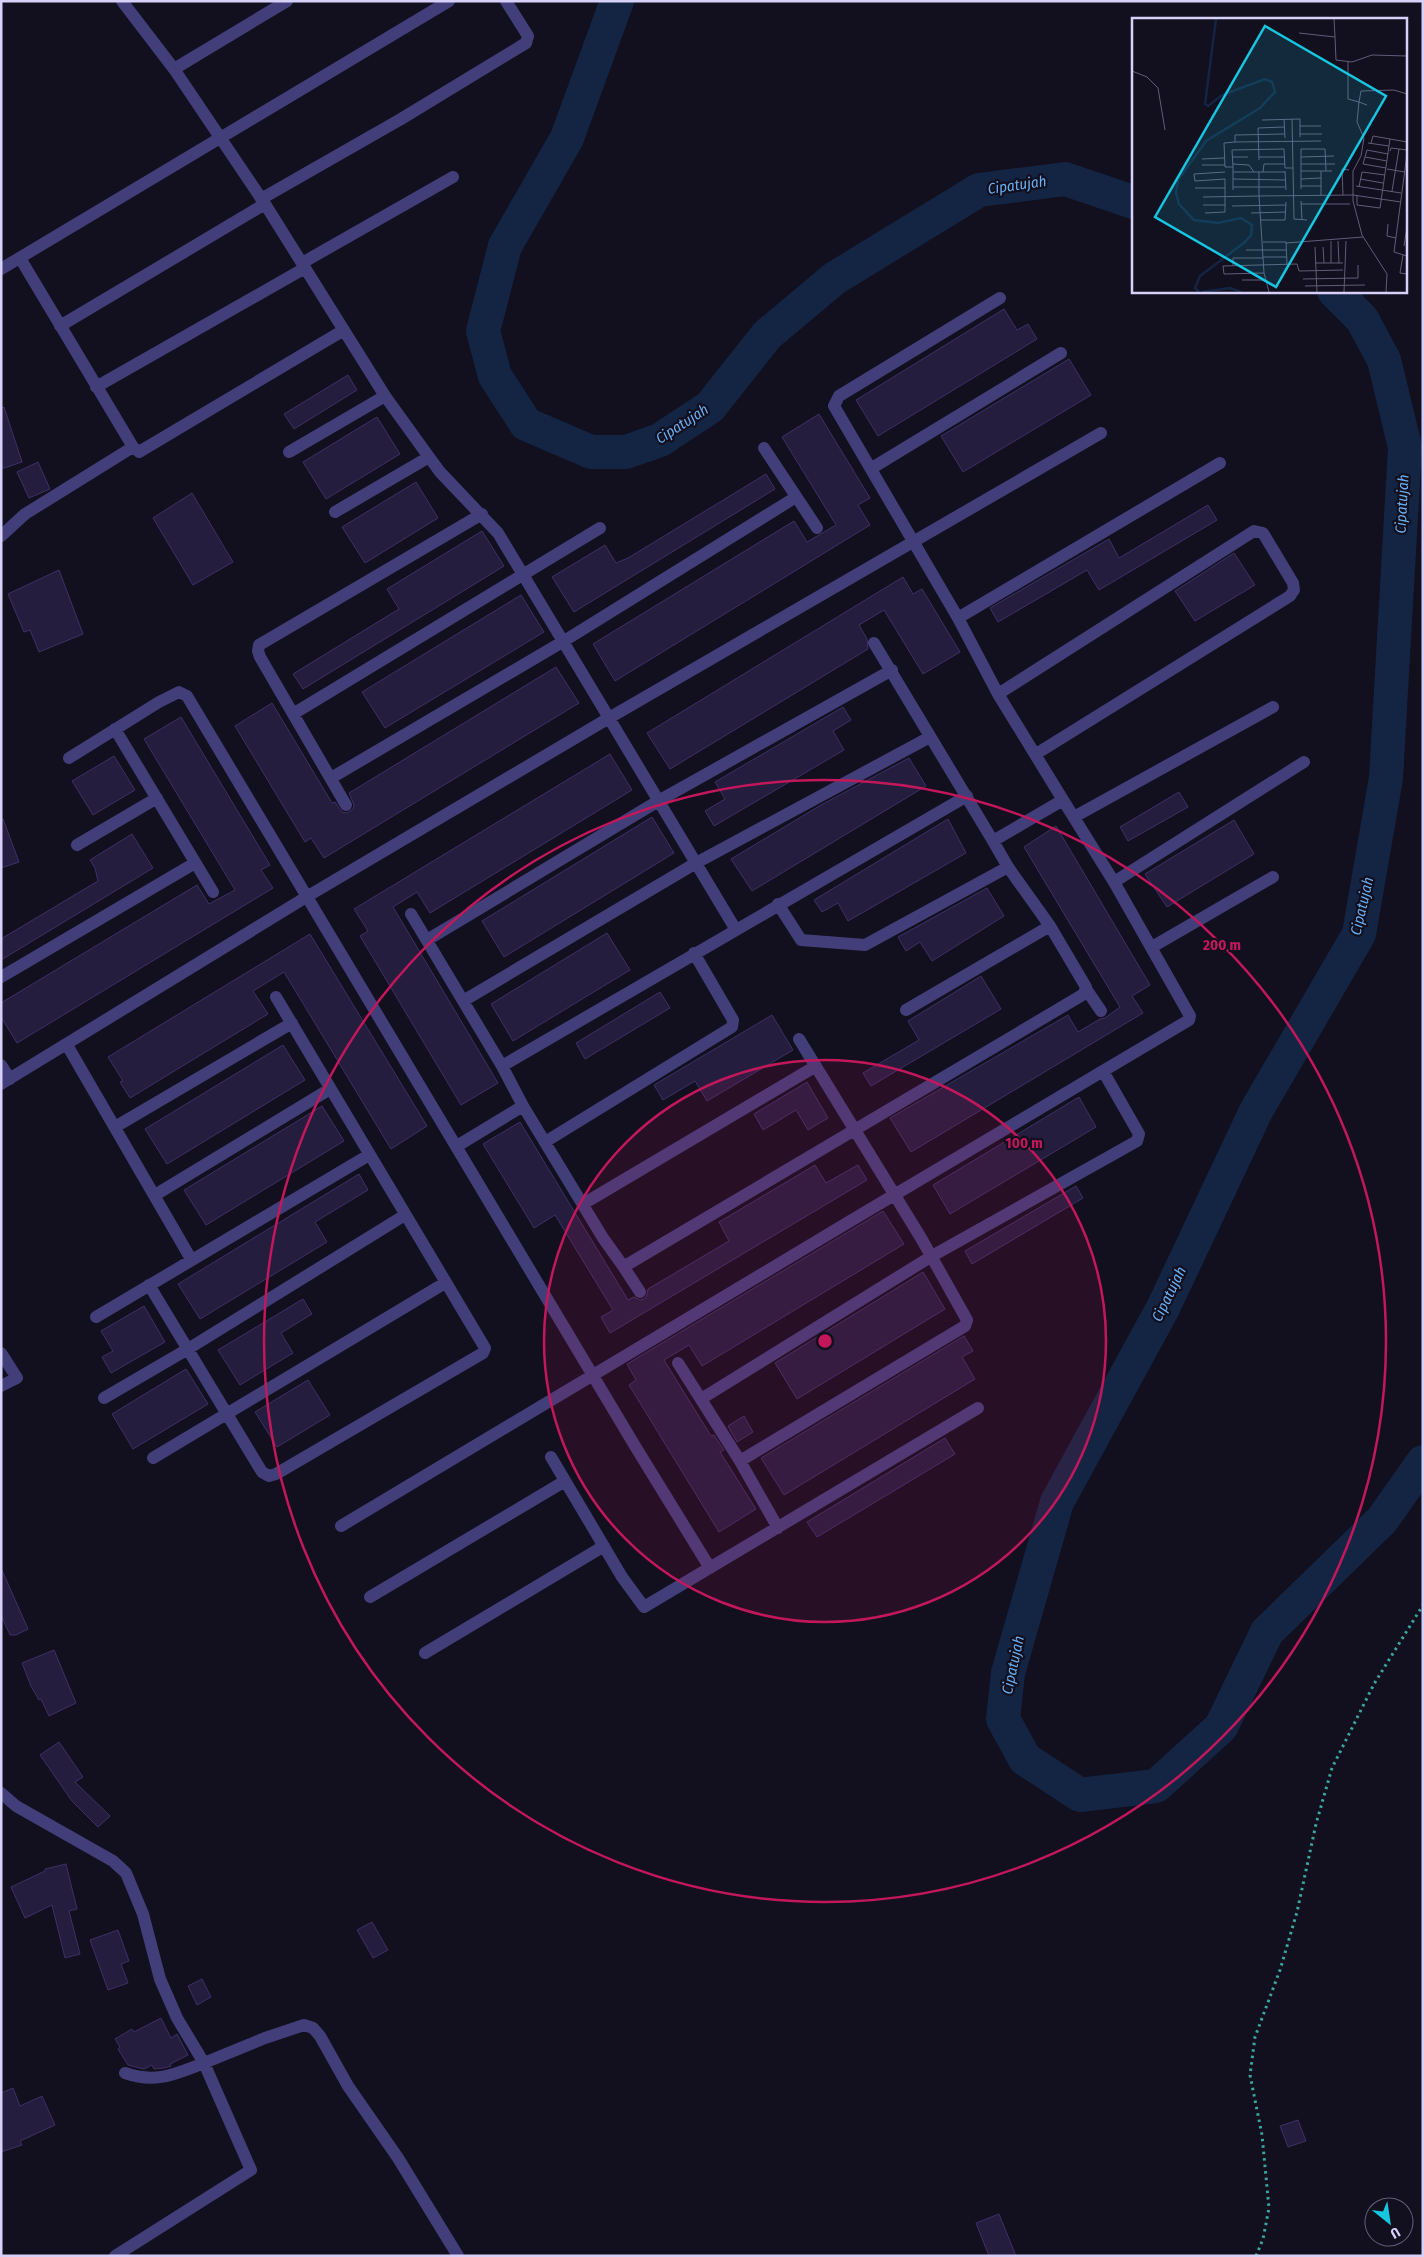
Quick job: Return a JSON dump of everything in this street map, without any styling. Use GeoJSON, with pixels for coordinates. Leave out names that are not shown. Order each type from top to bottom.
{"type":"FeatureCollection","features":[{"type":"Feature","properties":{"kind":"street"},"geometry":{"type":"LineString","coordinates":[[174,69],[287,1]]}},
{"type":"Feature","properties":{"kind":"street"},"geometry":{"type":"LineString","coordinates":[[1,269],[449,1]]}},
{"type":"Feature","properties":{"kind":"street"},"geometry":{"type":"LineString","coordinates":[[60,326],[526,43],[528,36],[506,1]]}},
{"type":"Feature","properties":{"kind":"street"},"geometry":{"type":"LineString","coordinates":[[129,3],[263,202],[385,396],[440,472],[498,532],[736,930]]}},
{"type":"Feature","properties":{"kind":"street"},"geometry":{"type":"LineString","coordinates":[[96,387],[453,177]]}},
{"type":"Feature","properties":{"kind":"street"},"geometry":{"type":"LineString","coordinates":[[20,258],[96,387],[133,448],[137,451],[143,451],[344,330]]}},
{"type":"Feature","properties":{"kind":"street"},"geometry":{"type":"LineString","coordinates":[[341,1526],[594,1376],[894,1194],[1190,1019],[1152,947],[998,694],[958,618],[834,406],[836,400],[1000,298]]}},
{"type":"Feature","properties":{"kind":"street"},"geometry":{"type":"LineString","coordinates":[[872,468],[1061,352]]}},
{"type":"Feature","properties":{"kind":"street"},"geometry":{"type":"LineString","coordinates":[[290,452],[385,396]]}},
{"type":"Feature","properties":{"kind":"street"},"geometry":{"type":"LineString","coordinates":[[1,1065],[6,1082],[308,896],[913,541],[1101,433]]}},
{"type":"Feature","properties":{"kind":"street"},"geometry":{"type":"LineString","coordinates":[[1,536],[25,514],[133,448]]}},
{"type":"Feature","properties":{"kind":"street"},"geometry":{"type":"LineString","coordinates":[[764,448],[817,528]]}},
{"type":"Feature","properties":{"kind":"street"},"geometry":{"type":"LineString","coordinates":[[335,512],[429,457]]}},
{"type":"Feature","properties":{"kind":"street"},"geometry":{"type":"LineString","coordinates":[[958,618],[1220,463]]}},
{"type":"Feature","properties":{"kind":"street"},"geometry":{"type":"LineString","coordinates":[[331,778],[564,641],[796,496]]}},
{"type":"Feature","properties":{"kind":"street"},"geometry":{"type":"LineString","coordinates":[[346,805],[260,657],[258,648],[261,642],[482,514]]}},
{"type":"Feature","properties":{"kind":"street"},"geometry":{"type":"LineString","coordinates":[[294,714],[600,528]]}},
{"type":"Feature","properties":{"kind":"street"},"geometry":{"type":"LineString","coordinates":[[998,694],[1254,531],[1263,533],[1294,583],[1294,590],[1290,596],[1036,754]]}},
{"type":"Feature","properties":{"kind":"street"},"geometry":{"type":"LineString","coordinates":[[874,643],[892,670],[1008,867],[1050,926],[1086,989],[1101,1011]]}},
{"type":"Feature","properties":{"kind":"street"},"geometry":{"type":"LineString","coordinates":[[427,940],[660,800],[892,670]]}},
{"type":"Feature","properties":{"kind":"street"},"geometry":{"type":"LineString","coordinates":[[69,758],[171,696],[179,692],[187,696],[710,1568]]}},
{"type":"Feature","properties":{"kind":"street"},"geometry":{"type":"LineString","coordinates":[[1074,817],[1273,707]]}},
{"type":"Feature","properties":{"kind":"street"},"geometry":{"type":"LineString","coordinates":[[115,729],[213,892]]}},
{"type":"Feature","properties":{"kind":"street"},"geometry":{"type":"LineString","coordinates":[[463,1001],[696,862],[930,737]]}},
{"type":"Feature","properties":{"kind":"street"},"geometry":{"type":"LineString","coordinates":[[1114,882],[1304,762]]}},
{"type":"Feature","properties":{"kind":"street"},"geometry":{"type":"LineString","coordinates":[[502,1066],[778,904],[967,796]]}},
{"type":"Feature","properties":{"kind":"street"},"geometry":{"type":"LineString","coordinates":[[77,845],[157,798]]}},
{"type":"Feature","properties":{"kind":"street"},"geometry":{"type":"LineString","coordinates":[[993,841],[1063,800]]}},
{"type":"Feature","properties":{"kind":"street"},"geometry":{"type":"LineString","coordinates":[[1,977],[195,862]]}},
{"type":"Feature","properties":{"kind":"street"},"geometry":{"type":"LineString","coordinates":[[778,904],[801,940],[866,945],[1008,867]]}},
{"type":"Feature","properties":{"kind":"street"},"geometry":{"type":"LineString","coordinates":[[1152,947],[1273,877]]}},
{"type":"Feature","properties":{"kind":"street"},"geometry":{"type":"LineString","coordinates":[[411,914],[502,1066],[523,1106],[640,1292]]}},
{"type":"Feature","properties":{"kind":"street"},"geometry":{"type":"LineString","coordinates":[[906,1010],[1050,926]]}},
{"type":"Feature","properties":{"kind":"street"},"geometry":{"type":"LineString","coordinates":[[545,1142],[732,1027],[733,1020],[694,954]]}},
{"type":"Feature","properties":{"kind":"street"},"geometry":{"type":"LineString","coordinates":[[624,1266],[1084,994],[1086,989]]}},
{"type":"Feature","properties":{"kind":"street"},"geometry":{"type":"LineString","coordinates":[[150,1285],[226,1415],[262,1472],[273,1475],[483,1353],[485,1348],[276,997]]}},
{"type":"Feature","properties":{"kind":"street"},"geometry":{"type":"LineString","coordinates":[[115,1127],[292,1023]]}},
{"type":"Feature","properties":{"kind":"street"},"geometry":{"type":"LineString","coordinates":[[740,1461],[965,1326],[967,1317],[799,1038]]}},
{"type":"Feature","properties":{"kind":"street"},"geometry":{"type":"LineString","coordinates":[[67,1045],[191,1259]]}},
{"type":"Feature","properties":{"kind":"street"},"geometry":{"type":"LineString","coordinates":[[583,1204],[816,1066]]}},
{"type":"Feature","properties":{"kind":"street"},"geometry":{"type":"LineString","coordinates":[[701,1399],[932,1256],[1137,1140],[1139,1134],[1103,1071]]}},
{"type":"Feature","properties":{"kind":"street"},"geometry":{"type":"LineString","coordinates":[[155,1195],[330,1089]]}},
{"type":"Feature","properties":{"kind":"street"},"geometry":{"type":"LineString","coordinates":[[457,1146],[523,1106]]}},
{"type":"Feature","properties":{"kind":"street"},"geometry":{"type":"LineString","coordinates":[[96,1316],[369,1156]]}},
{"type":"Feature","properties":{"kind":"street"},"geometry":{"type":"LineString","coordinates":[[104,1398],[188,1349],[405,1215]]}},
{"type":"Feature","properties":{"kind":"street"},"geometry":{"type":"LineString","coordinates":[[153,1458],[446,1283]]}},
{"type":"Feature","properties":{"kind":"street"},"geometry":{"type":"LineString","coordinates":[[1,1352],[17,1378],[1,1386]]}},
{"type":"Feature","properties":{"kind":"street"},"geometry":{"type":"LineString","coordinates":[[678,1363],[740,1461],[778,1528]]}},
{"type":"Feature","properties":{"kind":"street"},"geometry":{"type":"LineString","coordinates":[[551,1457],[622,1578],[644,1607],[978,1408]]}},
{"type":"Feature","properties":{"kind":"street"},"geometry":{"type":"LineString","coordinates":[[370,1597],[565,1481]]}},
{"type":"Feature","properties":{"kind":"street"},"geometry":{"type":"LineString","coordinates":[[424,1653],[604,1546]]}},
{"type":"Feature","properties":{"kind":"street"},"geometry":{"type":"LineString","coordinates":[[1,1793],[16,1806],[113,1861],[126,1873],[143,1914],[160,1979],[177,2018],[204,2063],[251,2170],[115,2256]]}},
{"type":"Feature","properties":{"kind":"street"},"geometry":{"type":"LineString","coordinates":[[125,2073],[140,2078],[153,2079],[168,2076],[296,2027],[304,2025],[313,2028],[320,2036],[348,2086],[398,2158],[458,2256]]}},
{"type":"Feature","properties":{"kind":"path"},"geometry":{"type":"LineString","coordinates":[[1256,2256],[1265,2231],[1269,2208],[1262,2135],[1250,2075],[1255,2037],[1290,1937],[1316,1824],[1332,1768],[1374,1684],[1423,1605]]}},
{"type":"Feature","properties":{"kind":"building"},"geometry":{"type":"Polygon","coordinates":[[[1004,309],[1017,330],[1028,324],[1037,339],[878,436],[856,400],[1004,309]]]}},
{"type":"Feature","properties":{"kind":"building"},"geometry":{"type":"Polygon","coordinates":[[[1069,359],[1091,395],[963,472],[941,436],[1069,359]]]}},
{"type":"Feature","properties":{"kind":"building"},"geometry":{"type":"Polygon","coordinates":[[[348,375],[357,390],[294,429],[284,414],[348,375]]]}},
{"type":"Feature","properties":{"kind":"building"},"geometry":{"type":"Polygon","coordinates":[[[4,407],[22,462],[1,469],[1,408],[4,407]]]}},
{"type":"Feature","properties":{"kind":"building"},"geometry":{"type":"Polygon","coordinates":[[[819,414],[870,498],[858,505],[870,525],[615,681],[593,644],[794,521],[807,542],[836,525],[782,437],[819,414]]]}},
{"type":"Feature","properties":{"kind":"building"},"geometry":{"type":"Polygon","coordinates":[[[377,417],[400,454],[326,499],[303,462],[377,417]]]}},
{"type":"Feature","properties":{"kind":"building"},"geometry":{"type":"Polygon","coordinates":[[[38,462],[50,489],[29,498],[17,472],[38,462]]]}},
{"type":"Feature","properties":{"kind":"building"},"geometry":{"type":"Polygon","coordinates":[[[766,474],[775,489],[574,612],[552,577],[605,545],[616,563],[628,558],[766,474]]]}},
{"type":"Feature","properties":{"kind":"building"},"geometry":{"type":"Polygon","coordinates":[[[416,482],[438,518],[365,563],[342,527],[416,482]]]}},
{"type":"Feature","properties":{"kind":"building"},"geometry":{"type":"Polygon","coordinates":[[[192,493],[233,562],[193,585],[153,518],[192,493]]]}},
{"type":"Feature","properties":{"kind":"building"},"geometry":{"type":"Polygon","coordinates":[[[1208,505],[1217,520],[1099,590],[1087,570],[998,622],[990,608],[1109,539],[1119,558],[1208,505]]]}},
{"type":"Feature","properties":{"kind":"building"},"geometry":{"type":"Polygon","coordinates":[[[482,531],[504,566],[303,689],[293,674],[399,609],[387,589],[482,531]]]}},
{"type":"Feature","properties":{"kind":"building"},"geometry":{"type":"Polygon","coordinates":[[[1234,553],[1255,585],[1195,621],[1175,591],[1234,553]]]}},
{"type":"Feature","properties":{"kind":"building"},"geometry":{"type":"Polygon","coordinates":[[[59,570],[83,634],[39,652],[30,630],[24,632],[8,594],[59,570]]]}},
{"type":"Feature","properties":{"kind":"building"},"geometry":{"type":"Polygon","coordinates":[[[903,577],[913,594],[922,589],[960,652],[923,674],[884,610],[859,625],[867,639],[868,649],[670,769],[647,733],[903,577]]]}},
{"type":"Feature","properties":{"kind":"building"},"geometry":{"type":"Polygon","coordinates":[[[521,595],[544,632],[385,728],[362,692],[521,595]]]}},
{"type":"Feature","properties":{"kind":"building"},"geometry":{"type":"Polygon","coordinates":[[[556,667],[579,703],[324,858],[311,838],[305,842],[235,726],[272,703],[332,803],[335,802],[342,812],[347,813],[353,809],[354,805],[349,793],[556,667]]]}},
{"type":"Feature","properties":{"kind":"building"},"geometry":{"type":"Polygon","coordinates":[[[843,707],[851,720],[833,731],[844,750],[714,826],[705,811],[725,799],[715,782],[843,707]]]}},
{"type":"Feature","properties":{"kind":"building"},"geometry":{"type":"Polygon","coordinates":[[[181,717],[270,865],[261,870],[273,888],[17,1043],[1,1017],[1,1003],[197,885],[209,904],[235,890],[144,739],[181,717]]]}},
{"type":"Feature","properties":{"kind":"building"},"geometry":{"type":"Polygon","coordinates":[[[610,754],[632,790],[430,913],[417,892],[393,907],[498,1083],[461,1105],[360,936],[368,931],[354,909],[610,754]]]}},
{"type":"Feature","properties":{"kind":"building"},"geometry":{"type":"Polygon","coordinates":[[[114,756],[135,790],[93,815],[72,781],[114,756]]]}},
{"type":"Feature","properties":{"kind":"building"},"geometry":{"type":"Polygon","coordinates":[[[909,758],[926,786],[752,891],[731,859],[821,805],[909,758]]]}},
{"type":"Feature","properties":{"kind":"building"},"geometry":{"type":"Polygon","coordinates":[[[1179,792],[1188,807],[1128,841],[1120,827],[1179,792]]]}},
{"type":"Feature","properties":{"kind":"building"},"geometry":{"type":"Polygon","coordinates":[[[652,817],[674,853],[504,957],[482,921],[652,817]]]}},
{"type":"Feature","properties":{"kind":"building"},"geometry":{"type":"Polygon","coordinates":[[[1,819],[3,819],[19,862],[1,868],[1,819]]]}},
{"type":"Feature","properties":{"kind":"building"},"geometry":{"type":"Polygon","coordinates":[[[948,819],[966,853],[848,921],[838,903],[822,912],[814,900],[948,819]]]}},
{"type":"Feature","properties":{"kind":"building"},"geometry":{"type":"Polygon","coordinates":[[[1234,820],[1254,854],[1167,907],[1145,874],[1234,820]]]}},
{"type":"Feature","properties":{"kind":"building"},"geometry":{"type":"Polygon","coordinates":[[[1056,826],[1150,985],[1132,996],[1143,1013],[911,1152],[890,1118],[1068,1015],[1078,1032],[1105,1018],[1120,1007],[1024,847],[1056,826]]]}},
{"type":"Feature","properties":{"kind":"building"},"geometry":{"type":"Polygon","coordinates":[[[132,834],[153,868],[1,960],[1,939],[98,881],[95,868],[90,860],[132,834]]]}},
{"type":"Feature","properties":{"kind":"building"},"geometry":{"type":"Polygon","coordinates":[[[987,888],[1004,916],[932,961],[920,942],[906,951],[898,937],[987,888]]]}},
{"type":"Feature","properties":{"kind":"building"},"geometry":{"type":"Polygon","coordinates":[[[607,933],[630,970],[513,1041],[491,1004],[607,933]]]}},
{"type":"Feature","properties":{"kind":"building"},"geometry":{"type":"Polygon","coordinates":[[[310,934],[427,1126],[391,1149],[284,972],[253,991],[268,1014],[130,1098],[120,1082],[123,1081],[108,1057],[310,934]]]}},
{"type":"Feature","properties":{"kind":"building"},"geometry":{"type":"Polygon","coordinates":[[[981,976],[1001,1009],[871,1086],[863,1073],[919,1040],[908,1021],[981,976]]]}},
{"type":"Feature","properties":{"kind":"building"},"geometry":{"type":"Polygon","coordinates":[[[660,992],[670,1008],[585,1059],[576,1043],[660,992]]]}},
{"type":"Feature","properties":{"kind":"building"},"geometry":{"type":"Polygon","coordinates":[[[772,1015],[793,1050],[707,1101],[695,1081],[663,1100],[654,1085],[772,1015]]]}},
{"type":"Feature","properties":{"kind":"building"},"geometry":{"type":"Polygon","coordinates":[[[283,1045],[305,1080],[167,1164],[145,1129],[283,1045]]]}},
{"type":"Feature","properties":{"kind":"building"},"geometry":{"type":"Polygon","coordinates":[[[807,1082],[828,1118],[808,1130],[796,1110],[763,1130],[754,1114],[807,1082]]]}},
{"type":"Feature","properties":{"kind":"building"},"geometry":{"type":"Polygon","coordinates":[[[1079,1097],[1096,1127],[950,1214],[933,1185],[1079,1097]]]}},
{"type":"Feature","properties":{"kind":"building"},"geometry":{"type":"Polygon","coordinates":[[[322,1106],[344,1141],[206,1225],[184,1190],[322,1106]]]}},
{"type":"Feature","properties":{"kind":"building"},"geometry":{"type":"Polygon","coordinates":[[[520,1122],[628,1300],[634,1297],[640,1300],[644,1299],[648,1289],[729,1241],[719,1222],[815,1165],[826,1183],[858,1165],[867,1180],[610,1333],[601,1317],[613,1310],[555,1215],[534,1228],[483,1144],[520,1122]]]}},
{"type":"Feature","properties":{"kind":"building"},"geometry":{"type":"Polygon","coordinates":[[[359,1174],[368,1190],[315,1222],[327,1242],[200,1319],[178,1284],[359,1174]]]}},
{"type":"Feature","properties":{"kind":"building"},"geometry":{"type":"Polygon","coordinates":[[[1076,1186],[1083,1198],[972,1264],[965,1251],[1076,1186]]]}},
{"type":"Feature","properties":{"kind":"building"},"geometry":{"type":"Polygon","coordinates":[[[883,1211],[904,1244],[702,1366],[689,1345],[664,1360],[711,1436],[714,1435],[724,1450],[720,1452],[756,1509],[719,1532],[629,1385],[636,1380],[627,1364],[883,1211]]]}},
{"type":"Feature","properties":{"kind":"building"},"geometry":{"type":"Polygon","coordinates":[[[923,1272],[945,1309],[797,1399],[775,1363],[923,1272]]]}},
{"type":"Feature","properties":{"kind":"building"},"geometry":{"type":"Polygon","coordinates":[[[303,1299],[312,1314],[281,1333],[293,1353],[240,1385],[218,1350],[303,1299]]]}},
{"type":"Feature","properties":{"kind":"building"},"geometry":{"type":"Polygon","coordinates":[[[144,1306],[165,1342],[111,1373],[102,1357],[113,1351],[101,1331],[144,1306]]]}},
{"type":"Feature","properties":{"kind":"building"},"geometry":{"type":"Polygon","coordinates":[[[964,1336],[973,1351],[962,1357],[975,1379],[784,1495],[761,1458],[964,1336]]]}},
{"type":"Feature","properties":{"kind":"building"},"geometry":{"type":"Polygon","coordinates":[[[186,1369],[208,1404],[133,1449],[112,1414],[186,1369]]]}},
{"type":"Feature","properties":{"kind":"building"},"geometry":{"type":"Polygon","coordinates":[[[308,1380],[330,1415],[277,1447],[255,1412],[308,1380]]]}},
{"type":"Feature","properties":{"kind":"building"},"geometry":{"type":"Polygon","coordinates":[[[744,1416],[753,1432],[737,1442],[728,1426],[744,1416]]]}},
{"type":"Feature","properties":{"kind":"building"},"geometry":{"type":"Polygon","coordinates":[[[945,1438],[955,1454],[817,1537],[807,1522],[945,1438]]]}},
{"type":"Feature","properties":{"kind":"building"},"geometry":{"type":"Polygon","coordinates":[[[1,1568],[28,1629],[16,1635],[10,1635],[1,1615],[1,1568]]]}},
{"type":"Feature","properties":{"kind":"building"},"geometry":{"type":"Polygon","coordinates":[[[54,1650],[76,1703],[49,1716],[41,1699],[39,1700],[31,1686],[22,1663],[54,1650]]]}},
{"type":"Feature","properties":{"kind":"building"},"geometry":{"type":"Polygon","coordinates":[[[59,1742],[83,1777],[75,1782],[110,1816],[98,1827],[72,1801],[40,1755],[59,1742]]]}},
{"type":"Feature","properties":{"kind":"building"},"geometry":{"type":"Polygon","coordinates":[[[66,1864],[77,1909],[69,1911],[80,1954],[65,1958],[52,1905],[25,1918],[11,1887],[45,1871],[45,1869],[66,1864]]]}},
{"type":"Feature","properties":{"kind":"building"},"geometry":{"type":"Polygon","coordinates":[[[372,1922],[388,1950],[373,1958],[357,1930],[372,1922]]]}},
{"type":"Feature","properties":{"kind":"building"},"geometry":{"type":"Polygon","coordinates":[[[118,1930],[129,1961],[121,1964],[128,1983],[108,1990],[90,1940],[118,1930]]]}},
{"type":"Feature","properties":{"kind":"building"},"geometry":{"type":"Polygon","coordinates":[[[202,1979],[211,1997],[197,2005],[188,1986],[202,1979]]]}},
{"type":"Feature","properties":{"kind":"building"},"geometry":{"type":"Polygon","coordinates":[[[161,2018],[171,2038],[177,2034],[188,2055],[170,2064],[171,2066],[164,2068],[154,2069],[152,2065],[144,2069],[128,2065],[118,2049],[120,2047],[115,2039],[132,2029],[134,2032],[161,2018]]]}},
{"type":"Feature","properties":{"kind":"building"},"geometry":{"type":"Polygon","coordinates":[[[13,2088],[20,2106],[42,2096],[55,2125],[20,2141],[22,2145],[1,2152],[1,2093],[13,2088]]]}},
{"type":"Feature","properties":{"kind":"building"},"geometry":{"type":"Polygon","coordinates":[[[1298,2120],[1306,2141],[1288,2147],[1280,2126],[1298,2120]]]}},
{"type":"Feature","properties":{"kind":"building"},"geometry":{"type":"Polygon","coordinates":[[[999,2214],[1016,2256],[989,2256],[976,2223],[999,2214]]]}},
{"type":"Feature","properties":{"kind":"waterway","name":"Cipatujah"},"geometry":{"type":"LineString","coordinates":[[617,1],[567,138],[505,246],[483,331],[495,376],[526,424],[591,452],[626,452],[660,440],[710,407],[767,335],[835,278],[979,190],[1065,179],[1132,202]]}},
{"type":"Feature","properties":{"kind":"waterway","name":"Cipatujah"},"geometry":{"type":"LineString","coordinates":[[1335,292],[1362,319],[1384,360],[1405,447],[1386,778],[1359,934],[1256,1111],[1163,1308],[1057,1502],[1008,1673],[1003,1719],[1025,1759],[1080,1795],[1156,1786],[1221,1727],[1267,1632],[1382,1520],[1423,1462]]}}]}
